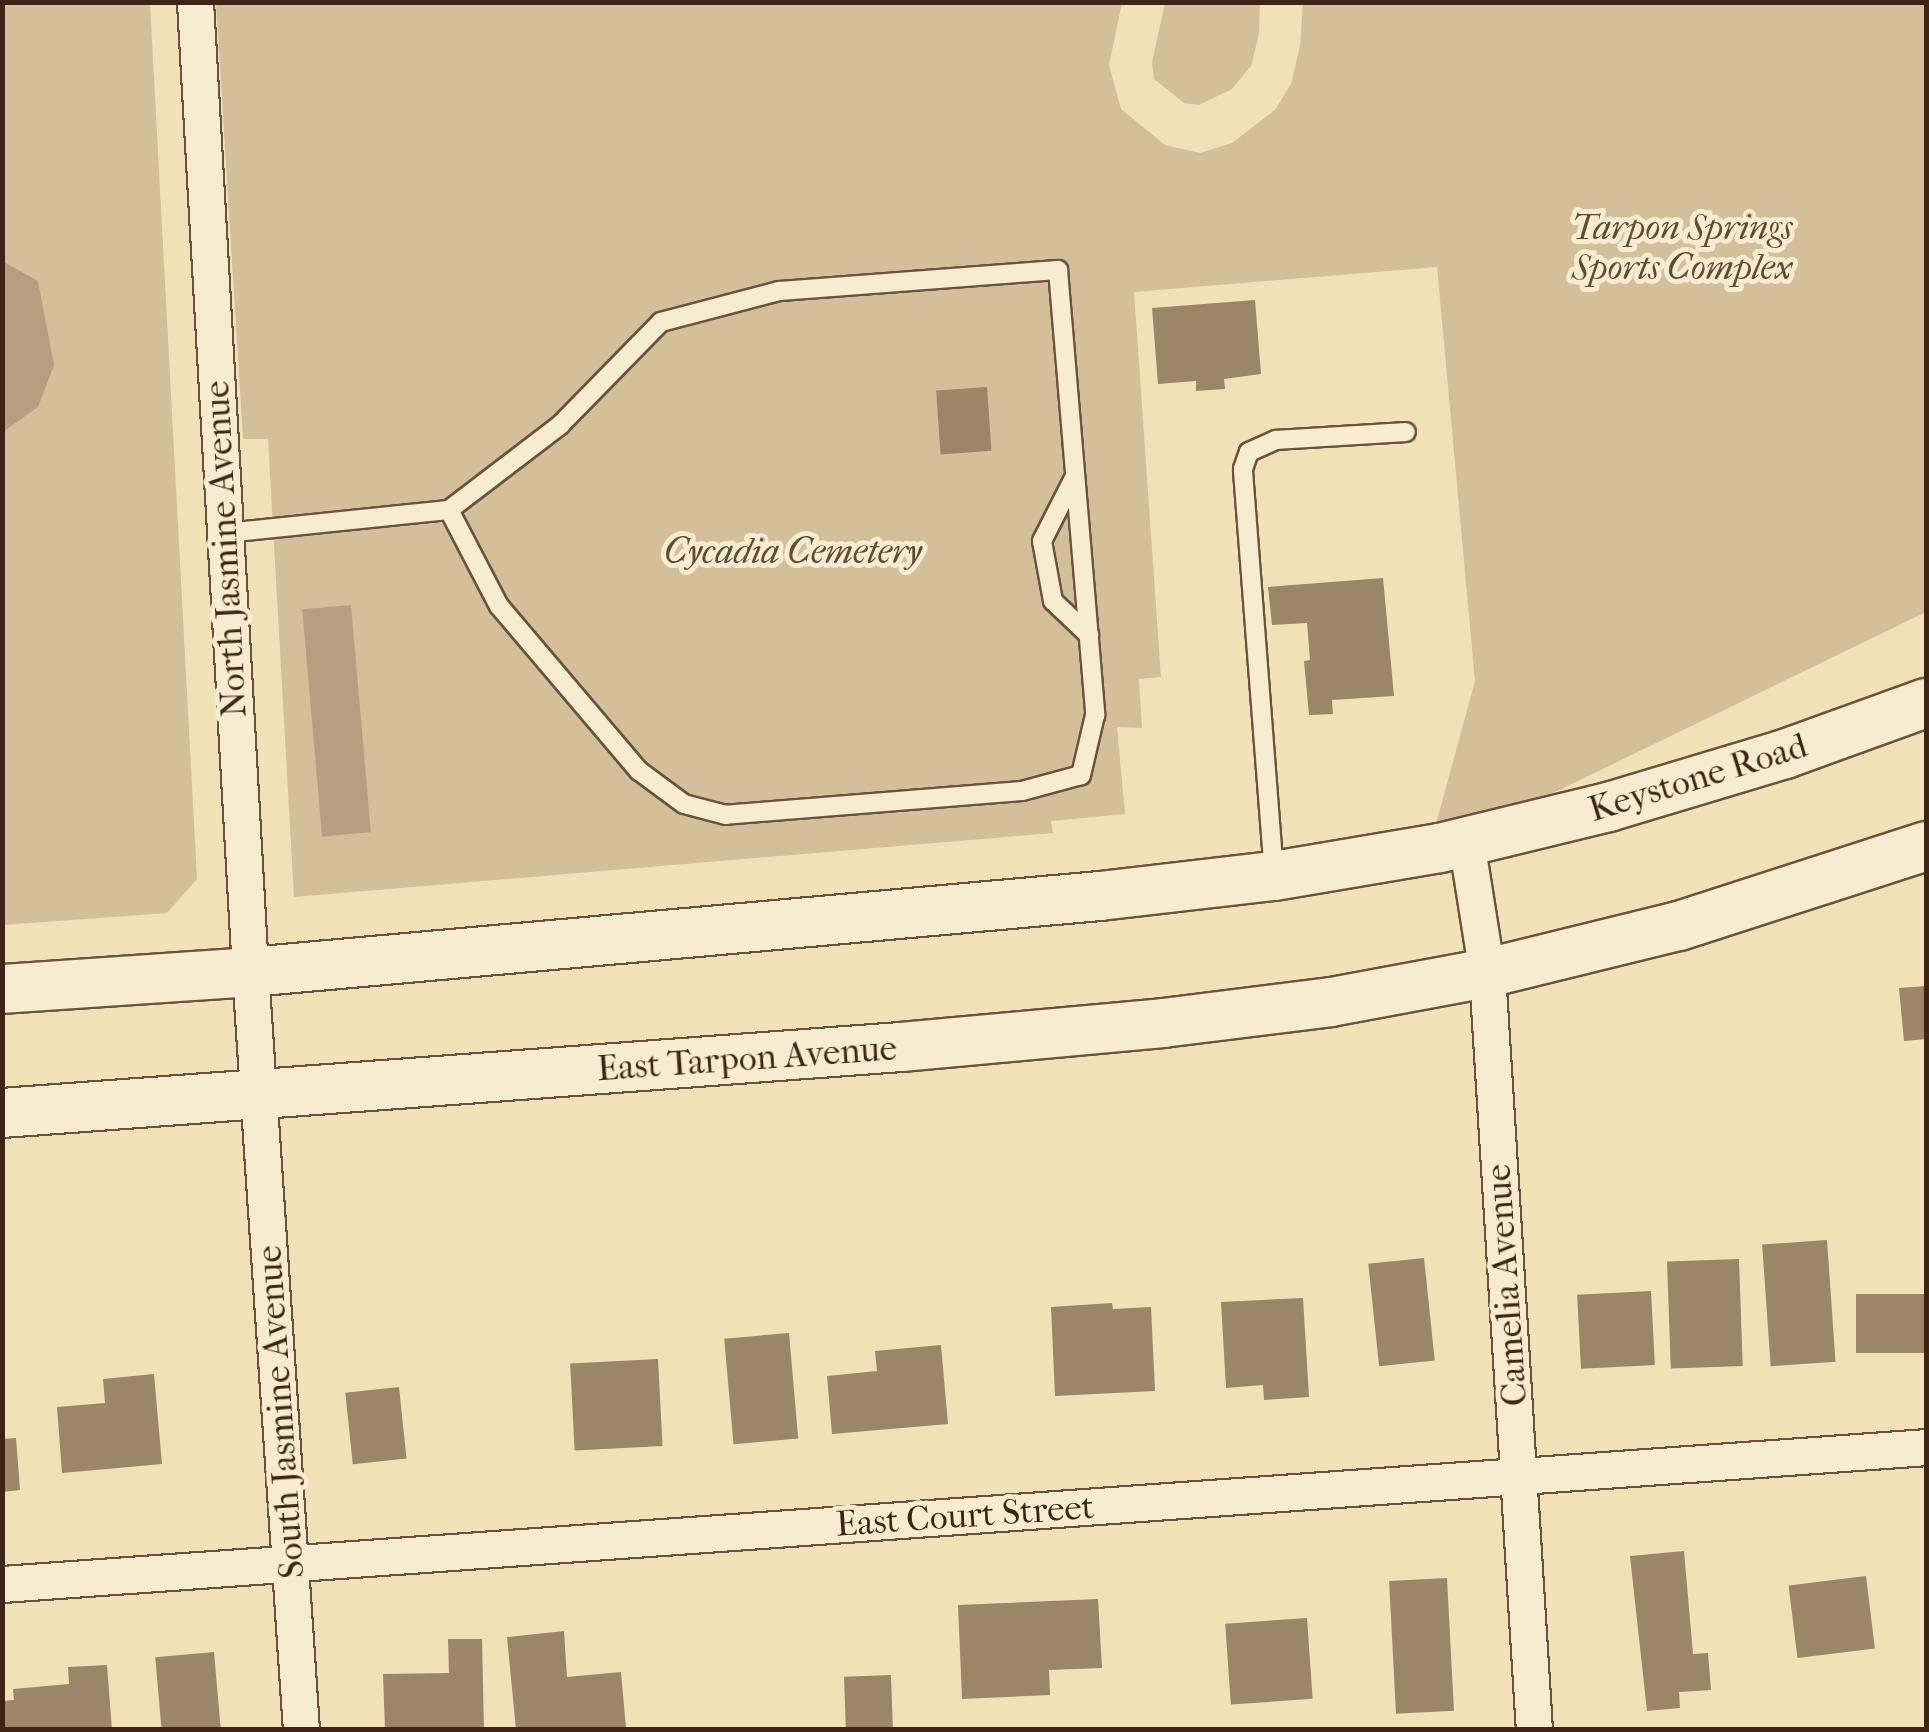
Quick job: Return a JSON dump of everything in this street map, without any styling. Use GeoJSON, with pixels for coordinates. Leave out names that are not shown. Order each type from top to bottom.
{"type":"FeatureCollection","features":[{"type":"Feature","properties":{"kind":"main road","name":"Keystone Road"},"geometry":{"type":"LineString","coordinates":[[1466,841],[1608,808],[1786,754],[1926,703]]}},
{"type":"Feature","properties":{"kind":"main road"},"geometry":{"type":"LineString","coordinates":[[2,989],[250,972],[1100,896],[1274,876],[1466,841]]}},
{"type":"Feature","properties":{"kind":"main road"},"geometry":{"type":"LineString","coordinates":[[1487,973],[1678,926],[1926,846]]}},
{"type":"Feature","properties":{"kind":"main road","name":"East Tarpon Avenue"},"geometry":{"type":"LineString","coordinates":[[2,1112],[258,1096],[1163,1024],[1331,1002],[1487,973]]}},
{"type":"Feature","properties":{"kind":"street","name":"North Jasmine Avenue"},"geometry":{"type":"LineString","coordinates":[[194,2],[258,1096]]}},
{"type":"Feature","properties":{"kind":"street","name":"Camelia Avenue"},"geometry":{"type":"LineString","coordinates":[[1466,841],[1487,973],[1534,1730]]}},
{"type":"Feature","properties":{"kind":"street","name":"South Jasmine Avenue"},"geometry":{"type":"LineString","coordinates":[[258,1096],[302,1730]]}},
{"type":"Feature","properties":{"kind":"street","name":"East Court Street"},"geometry":{"type":"LineString","coordinates":[[2,1584],[1926,1447]]}},
{"type":"Feature","properties":{"kind":"lane"},"geometry":{"type":"LineString","coordinates":[[225,534],[449,510],[560,425],[662,322],[779,290],[1058,270],[1095,715],[1082,775],[1022,791],[726,815],[684,804],[639,771],[499,606],[449,510]]}},
{"type":"Feature","properties":{"kind":"lane"},"geometry":{"type":"LineString","coordinates":[[1274,876],[1243,469],[1249,452],[1276,440],[1406,432]]}},
{"type":"Feature","properties":{"kind":"lane"},"geometry":{"type":"LineString","coordinates":[[1076,476],[1042,541],[1053,600],[1089,635]]}},
{"type":"Feature","properties":{"kind":"green space"},"geometry":{"type":"Polygon","coordinates":[[[3,3],[150,3],[197,879],[167,913],[3,925],[3,3]]]}},
{"type":"Feature","properties":{"kind":"green space"},"geometry":{"type":"Polygon","coordinates":[[[216,3],[1122,3],[1109,65],[1121,109],[1165,145],[1200,153],[1232,143],[1275,110],[1291,84],[1300,46],[1303,3],[1926,3],[1926,612],[1545,797],[1436,824],[1475,681],[1437,267],[1134,292],[1161,677],[1139,679],[1142,728],[1117,727],[1125,814],[1051,821],[1053,833],[294,897],[268,439],[243,439],[216,3]]]}},
{"type":"Feature","properties":{"kind":"green space"},"geometry":{"type":"Polygon","coordinates":[[[1165,3],[1260,3],[1259,34],[1251,66],[1232,89],[1199,105],[1184,103],[1154,79],[1152,62],[1165,3]]]}},
{"type":"Feature","properties":{"kind":"shaded area"},"geometry":{"type":"Polygon","coordinates":[[[2,261],[38,281],[54,365],[38,407],[3,432],[2,261]]]}},
{"type":"Feature","properties":{"kind":"shaded area"},"geometry":{"type":"Polygon","coordinates":[[[351,605],[371,832],[322,836],[302,609],[351,605]]]}},
{"type":"Feature","properties":{"kind":"building"},"geometry":{"type":"Polygon","coordinates":[[[1255,300],[1261,374],[1224,379],[1225,389],[1196,391],[1196,381],[1158,384],[1152,308],[1255,300]]]}},
{"type":"Feature","properties":{"kind":"building"},"geometry":{"type":"Polygon","coordinates":[[[987,387],[991,451],[941,454],[936,391],[987,387]]]}},
{"type":"Feature","properties":{"kind":"building"},"geometry":{"type":"Polygon","coordinates":[[[1383,578],[1394,696],[1332,700],[1333,714],[1309,715],[1304,661],[1310,660],[1307,623],[1272,625],[1268,587],[1383,578]]]}},
{"type":"Feature","properties":{"kind":"building"},"geometry":{"type":"Polygon","coordinates":[[[1926,986],[1926,1039],[1904,1041],[1899,988],[1926,986]]]}},
{"type":"Feature","properties":{"kind":"building"},"geometry":{"type":"Polygon","coordinates":[[[1827,1240],[1836,1362],[1771,1366],[1762,1245],[1827,1240]]]}},
{"type":"Feature","properties":{"kind":"building"},"geometry":{"type":"Polygon","coordinates":[[[1424,1258],[1435,1360],[1379,1366],[1368,1264],[1424,1258]]]}},
{"type":"Feature","properties":{"kind":"building"},"geometry":{"type":"Polygon","coordinates":[[[1739,1259],[1743,1366],[1671,1368],[1667,1262],[1739,1259]]]}},
{"type":"Feature","properties":{"kind":"building"},"geometry":{"type":"Polygon","coordinates":[[[1651,1291],[1655,1365],[1581,1369],[1577,1295],[1651,1291]]]}},
{"type":"Feature","properties":{"kind":"building"},"geometry":{"type":"Polygon","coordinates":[[[1856,1294],[1926,1294],[1926,1353],[1856,1353],[1856,1294]]]}},
{"type":"Feature","properties":{"kind":"building"},"geometry":{"type":"Polygon","coordinates":[[[1303,1298],[1309,1397],[1264,1400],[1263,1385],[1226,1388],[1221,1302],[1303,1298]]]}},
{"type":"Feature","properties":{"kind":"building"},"geometry":{"type":"Polygon","coordinates":[[[1112,1303],[1113,1309],[1151,1307],[1155,1391],[1055,1396],[1051,1307],[1112,1303]]]}},
{"type":"Feature","properties":{"kind":"building"},"geometry":{"type":"Polygon","coordinates":[[[789,1333],[798,1439],[733,1444],[724,1339],[789,1333]]]}},
{"type":"Feature","properties":{"kind":"building"},"geometry":{"type":"Polygon","coordinates":[[[941,1345],[948,1424],[832,1434],[827,1376],[877,1371],[875,1351],[941,1345]]]}},
{"type":"Feature","properties":{"kind":"building"},"geometry":{"type":"Polygon","coordinates":[[[658,1359],[663,1446],[575,1450],[570,1364],[658,1359]]]}},
{"type":"Feature","properties":{"kind":"building"},"geometry":{"type":"Polygon","coordinates":[[[154,1374],[162,1464],[62,1473],[57,1407],[105,1403],[103,1379],[154,1374]]]}},
{"type":"Feature","properties":{"kind":"building"},"geometry":{"type":"Polygon","coordinates":[[[399,1387],[407,1459],[353,1464],[345,1393],[399,1387]]]}},
{"type":"Feature","properties":{"kind":"building"},"geometry":{"type":"Polygon","coordinates":[[[16,1438],[20,1490],[2,1492],[2,1439],[16,1438]]]}},
{"type":"Feature","properties":{"kind":"building"},"geometry":{"type":"Polygon","coordinates":[[[1684,1551],[1693,1654],[1708,1653],[1711,1690],[1679,1692],[1680,1708],[1647,1711],[1630,1556],[1684,1551]]]}},
{"type":"Feature","properties":{"kind":"building"},"geometry":{"type":"Polygon","coordinates":[[[1866,1576],[1875,1648],[1797,1658],[1789,1586],[1866,1576]]]}},
{"type":"Feature","properties":{"kind":"building"},"geometry":{"type":"Polygon","coordinates":[[[1447,1578],[1454,1711],[1396,1714],[1389,1581],[1447,1578]]]}},
{"type":"Feature","properties":{"kind":"building"},"geometry":{"type":"Polygon","coordinates":[[[1098,1599],[1102,1668],[1049,1670],[1050,1695],[962,1699],[958,1605],[1098,1599]]]}},
{"type":"Feature","properties":{"kind":"building"},"geometry":{"type":"Polygon","coordinates":[[[1307,1618],[1313,1699],[1231,1705],[1225,1624],[1307,1618]]]}},
{"type":"Feature","properties":{"kind":"building"},"geometry":{"type":"Polygon","coordinates":[[[564,1631],[567,1677],[621,1672],[626,1728],[516,1730],[507,1637],[564,1631]]]}},
{"type":"Feature","properties":{"kind":"building"},"geometry":{"type":"Polygon","coordinates":[[[448,1639],[482,1639],[484,1730],[385,1730],[383,1674],[449,1673],[448,1639]]]}},
{"type":"Feature","properties":{"kind":"building"},"geometry":{"type":"Polygon","coordinates":[[[214,1652],[221,1730],[162,1730],[155,1657],[214,1652]]]}},
{"type":"Feature","properties":{"kind":"building"},"geometry":{"type":"Polygon","coordinates":[[[107,1665],[112,1730],[2,1730],[2,1701],[14,1700],[13,1689],[69,1684],[68,1667],[107,1665]]]}},
{"type":"Feature","properties":{"kind":"building"},"geometry":{"type":"Polygon","coordinates":[[[891,1675],[893,1730],[846,1730],[844,1677],[891,1675]]]}},
{"type":"Feature","properties":{"kind":"park label","name":"Tarpon Springs Sports Complex"},"geometry":{"type":"Point","coordinates":[1682,248]}},
{"type":"Feature","properties":{"kind":"park label","name":"Cycadia Cemetery"},"geometry":{"type":"Point","coordinates":[793,552]}}]}
